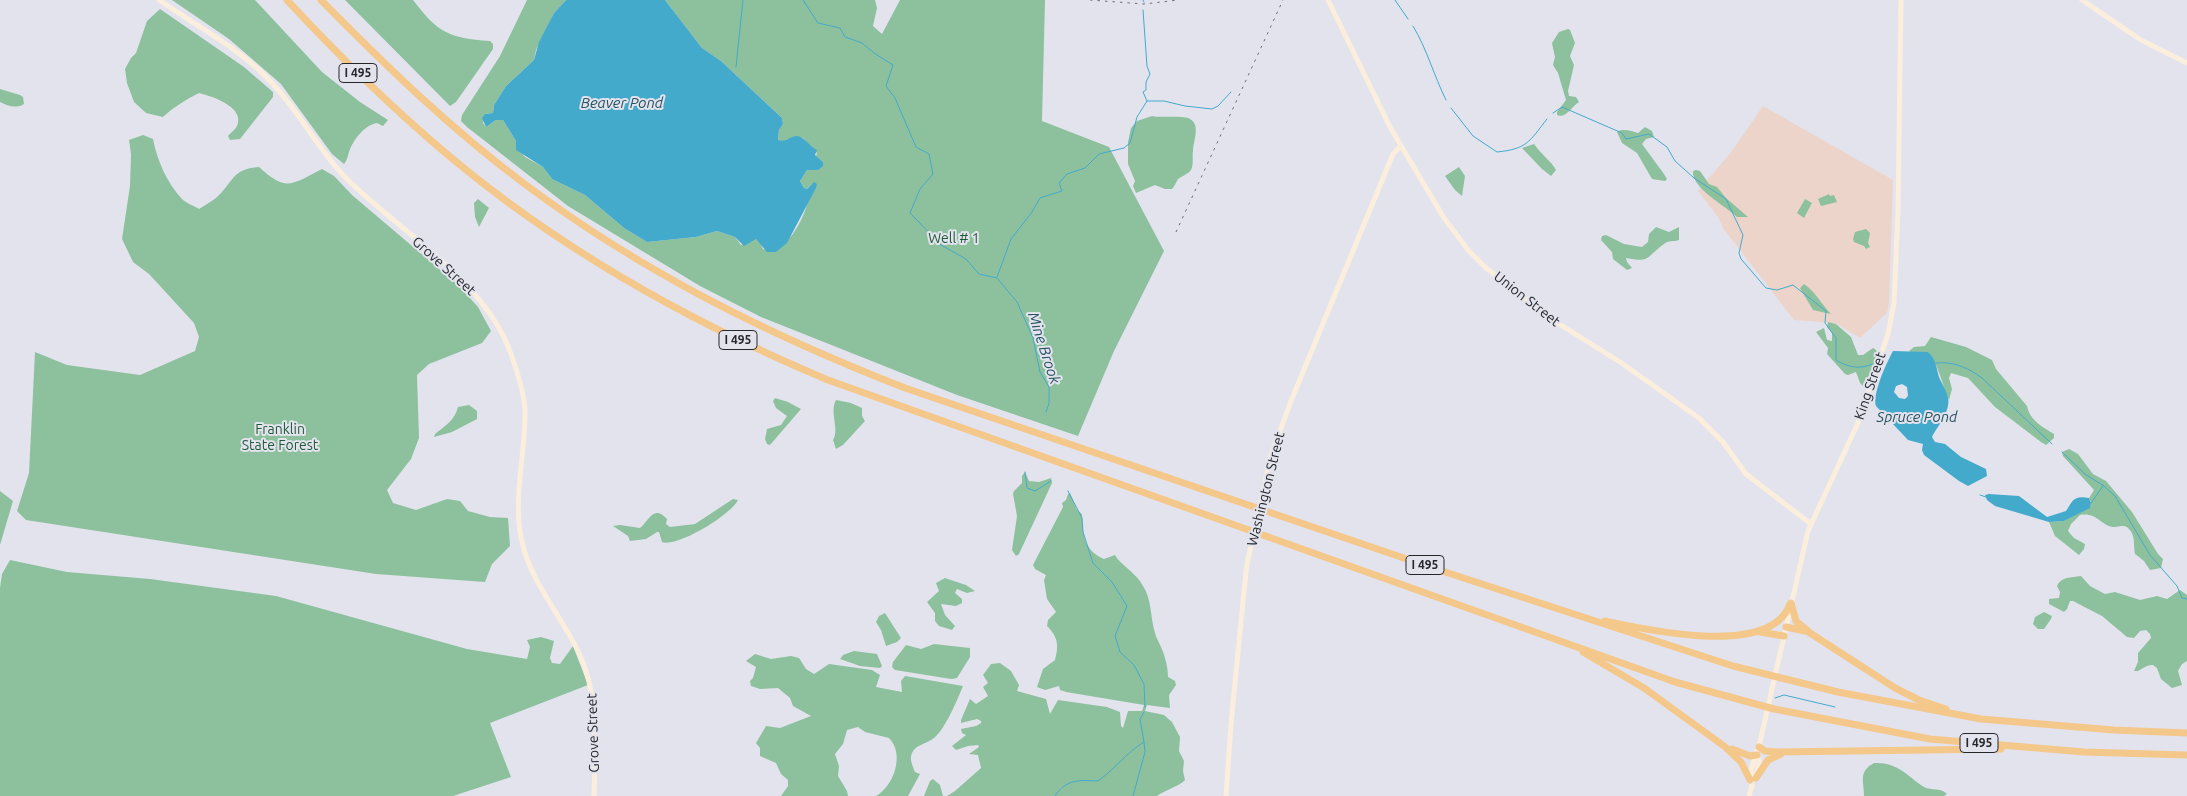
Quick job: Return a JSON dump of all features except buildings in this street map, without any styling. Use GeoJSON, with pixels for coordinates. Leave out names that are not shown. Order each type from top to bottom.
{"type":"FeatureCollection","features":[{"type":"Feature","properties":{"kind":"highway","name":"I 495"},"geometry":{"type":"LineString","coordinates":[[287,0],[334,50],[432,142],[521,212],[584,255],[687,315],[828,380],[1675,682],[1774,709],[1930,739],[2041,749],[2187,755]]}},
{"type":"Feature","properties":{"kind":"highway","name":"I 495"},"geometry":{"type":"LineString","coordinates":[[322,0],[395,74],[442,116],[505,168],[563,212],[652,269],[730,312],[826,358],[896,385],[1577,616],[1756,672],[1883,701],[1996,720],[2114,730],[2187,733]]}},
{"type":"Feature","properties":{"kind":"highway"},"geometry":{"type":"LineString","coordinates":[[1755,632],[1770,627],[1781,620],[1791,602]]}},
{"type":"Feature","properties":{"kind":"highway"},"geometry":{"type":"LineString","coordinates":[[1791,602],[1796,621],[1810,633],[1895,688],[1919,700],[1946,709],[1996,720]]}},
{"type":"Feature","properties":{"kind":"highway"},"geometry":{"type":"LineString","coordinates":[[1577,616],[1658,632],[1714,636],[1755,632],[1774,633],[1784,636]]}},
{"type":"Feature","properties":{"kind":"highway"},"geometry":{"type":"LineString","coordinates":[[1786,627],[1810,633]]}},
{"type":"Feature","properties":{"kind":"highway"},"geometry":{"type":"LineString","coordinates":[[1568,643],[1644,688],[1724,746],[1743,765],[1752,782],[1768,760],[1786,752]]}},
{"type":"Feature","properties":{"kind":"highway"},"geometry":{"type":"LineString","coordinates":[[1724,746],[1744,754],[1765,751],[2041,749]]}},
{"type":"Feature","properties":{"kind":"main road","name":"Grove Street"},"geometry":{"type":"LineString","coordinates":[[159,0],[238,53],[270,80],[345,177],[466,284],[496,322],[511,354],[524,404],[519,517],[521,537],[532,571],[578,650],[588,674],[594,712],[594,796]]}},
{"type":"Feature","properties":{"kind":"main road","name":"Union Street"},"geometry":{"type":"LineString","coordinates":[[1328,0],[1380,109],[1444,218],[1464,246],[1479,261],[1556,323],[1620,362],[1699,418],[1723,442],[1744,472],[1810,524]]}},
{"type":"Feature","properties":{"kind":"main road","name":"King Street"},"geometry":{"type":"LineString","coordinates":[[1749,796],[1754,759],[1757,753],[1810,524],[1857,425],[1888,334],[1894,303],[1898,211],[1901,0]]}},
{"type":"Feature","properties":{"kind":"main road"},"geometry":{"type":"LineString","coordinates":[[2082,0],[2141,40],[2187,62]]}},
{"type":"Feature","properties":{"kind":"main road","name":"Washington Street"},"geometry":{"type":"LineString","coordinates":[[1226,796],[1239,630],[1247,564],[1271,455],[1288,408],[1391,158],[1401,146]]}},
{"type":"Feature","properties":{"kind":"shaded area"},"geometry":{"type":"Polygon","coordinates":[[[1763,106],[1893,180],[1889,304],[1887,313],[1860,338],[1835,323],[1794,320],[1723,228],[1718,217],[1698,191],[1732,151],[1763,106]]]}},
{"type":"Feature","properties":{"kind":"green space"},"geometry":{"type":"Polygon","coordinates":[[[172,0],[255,0],[322,72],[360,102],[388,120],[383,126],[377,123],[368,126],[358,136],[344,164],[332,154],[281,84],[229,39],[172,0]]]}},
{"type":"Feature","properties":{"kind":"green space"},"geometry":{"type":"Polygon","coordinates":[[[345,0],[413,0],[430,20],[446,32],[464,38],[490,41],[493,44],[493,49],[456,102],[450,106],[345,0]]]}},
{"type":"Feature","properties":{"kind":"green space","name":"Well # 1"},"geometry":{"type":"Polygon","coordinates":[[[527,0],[566,0],[554,13],[536,50],[534,60],[506,86],[494,105],[493,113],[485,114],[483,123],[486,127],[496,120],[503,120],[516,141],[516,147],[525,157],[543,167],[552,179],[585,195],[624,228],[647,242],[696,237],[717,231],[735,237],[741,245],[756,239],[760,242],[763,249],[776,252],[796,230],[808,203],[812,184],[807,189],[804,188],[800,181],[807,170],[818,170],[823,162],[816,156],[817,153],[803,138],[791,138],[781,142],[778,140],[779,130],[783,124],[782,118],[721,61],[702,48],[665,0],[875,0],[877,8],[873,26],[882,34],[900,0],[1045,0],[1042,121],[1109,147],[1164,251],[1114,351],[1078,436],[957,395],[761,317],[700,286],[568,206],[467,127],[461,121],[462,115],[500,56],[527,0]]]}},
{"type":"Feature","properties":{"kind":"green space"},"geometry":{"type":"Polygon","coordinates":[[[160,9],[244,67],[273,92],[273,97],[240,139],[230,140],[228,136],[238,123],[238,117],[235,112],[231,107],[211,97],[199,93],[163,117],[146,113],[134,102],[127,83],[125,69],[136,53],[147,21],[160,9]]]}},
{"type":"Feature","properties":{"kind":"green space"},"geometry":{"type":"Polygon","coordinates":[[[1568,29],[1575,43],[1570,56],[1574,65],[1568,91],[1569,96],[1576,97],[1579,102],[1566,114],[1560,116],[1557,115],[1557,112],[1566,100],[1558,73],[1553,65],[1555,57],[1552,43],[1559,32],[1568,29]]]}},
{"type":"Feature","properties":{"kind":"green space"},"geometry":{"type":"Polygon","coordinates":[[[0,89],[20,95],[23,97],[24,104],[12,106],[0,102],[0,89]]]}},
{"type":"Feature","properties":{"kind":"green space"},"geometry":{"type":"Polygon","coordinates":[[[1152,116],[1183,117],[1193,122],[1196,134],[1191,170],[1178,179],[1172,189],[1165,189],[1155,185],[1136,193],[1133,186],[1135,181],[1128,164],[1128,142],[1131,128],[1137,121],[1152,116]]]}},
{"type":"Feature","properties":{"kind":"green space"},"geometry":{"type":"Polygon","coordinates":[[[1645,127],[1652,131],[1654,137],[1646,139],[1642,144],[1664,174],[1667,179],[1665,181],[1652,179],[1637,153],[1622,143],[1617,132],[1624,130],[1638,133],[1645,127]]]}},
{"type":"Feature","properties":{"kind":"green space","name":"Franklin State Forest"},"geometry":{"type":"Polygon","coordinates":[[[143,135],[153,139],[163,171],[177,193],[184,200],[199,209],[216,198],[234,177],[243,170],[259,167],[276,180],[289,183],[296,182],[322,169],[334,176],[352,195],[458,285],[478,307],[491,331],[482,343],[429,364],[417,375],[419,438],[411,459],[387,490],[393,503],[416,510],[447,499],[460,501],[468,511],[490,517],[508,518],[510,546],[492,564],[485,582],[376,574],[26,520],[17,511],[29,473],[35,352],[67,365],[140,375],[195,351],[199,337],[194,323],[149,274],[133,262],[122,239],[130,186],[131,154],[129,140],[143,135]]]}},
{"type":"Feature","properties":{"kind":"green space"},"geometry":{"type":"Polygon","coordinates":[[[1534,144],[1556,170],[1551,176],[1522,148],[1534,144]]]}},
{"type":"Feature","properties":{"kind":"green space"},"geometry":{"type":"Polygon","coordinates":[[[1459,167],[1465,176],[1462,196],[1445,176],[1459,167]]]}},
{"type":"Feature","properties":{"kind":"green space"},"geometry":{"type":"Polygon","coordinates":[[[1693,171],[1700,171],[1709,184],[1717,187],[1726,198],[1748,217],[1737,217],[1703,190],[1697,184],[1694,177],[1693,171]]]}},
{"type":"Feature","properties":{"kind":"green space"},"geometry":{"type":"Polygon","coordinates":[[[1829,194],[1830,196],[1834,195],[1837,202],[1821,206],[1818,199],[1829,194]]]}},
{"type":"Feature","properties":{"kind":"green space"},"geometry":{"type":"Polygon","coordinates":[[[478,199],[489,208],[479,227],[475,217],[474,203],[478,199]]]}},
{"type":"Feature","properties":{"kind":"green space"},"geometry":{"type":"Polygon","coordinates":[[[1805,199],[1812,203],[1804,218],[1797,213],[1805,199]]]}},
{"type":"Feature","properties":{"kind":"green space"},"geometry":{"type":"Polygon","coordinates":[[[1656,227],[1669,232],[1679,227],[1679,240],[1666,243],[1648,258],[1640,260],[1626,258],[1632,268],[1627,270],[1613,259],[1612,252],[1601,240],[1602,236],[1606,235],[1624,244],[1642,247],[1648,242],[1649,234],[1656,227]]]}},
{"type":"Feature","properties":{"kind":"green space"},"geometry":{"type":"Polygon","coordinates":[[[1866,229],[1870,233],[1868,243],[1870,247],[1866,249],[1864,246],[1854,242],[1853,239],[1855,232],[1866,229]]]}},
{"type":"Feature","properties":{"kind":"green space"},"geometry":{"type":"Polygon","coordinates":[[[1804,284],[1812,290],[1831,314],[1813,310],[1800,288],[1804,284]]]}},
{"type":"Feature","properties":{"kind":"green space"},"geometry":{"type":"Polygon","coordinates":[[[1828,322],[1836,324],[1851,337],[1858,355],[1863,355],[1873,348],[1876,350],[1876,363],[1868,387],[1865,388],[1860,383],[1856,372],[1848,375],[1845,374],[1827,354],[1828,348],[1816,332],[1824,328],[1827,340],[1832,341],[1832,333],[1827,327],[1828,322]]]}},
{"type":"Feature","properties":{"kind":"green space"},"geometry":{"type":"Polygon","coordinates":[[[1931,337],[1966,347],[1992,360],[1996,369],[2027,406],[2034,420],[2054,434],[2054,438],[2046,445],[2041,442],[1995,407],[1968,378],[1951,373],[1949,378],[1952,389],[1949,400],[1938,369],[1928,352],[1913,353],[1909,351],[1914,347],[1925,346],[1931,337]]]}},
{"type":"Feature","properties":{"kind":"green space"},"geometry":{"type":"Polygon","coordinates":[[[775,398],[801,409],[770,445],[767,444],[765,439],[767,429],[781,425],[787,416],[776,408],[773,401],[775,398]]]}},
{"type":"Feature","properties":{"kind":"green space"},"geometry":{"type":"Polygon","coordinates":[[[836,400],[851,403],[862,408],[862,416],[865,421],[843,445],[836,449],[833,440],[835,436],[834,405],[836,400]]]}},
{"type":"Feature","properties":{"kind":"green space"},"geometry":{"type":"Polygon","coordinates":[[[469,405],[477,411],[477,419],[452,432],[434,437],[452,419],[458,407],[469,405]]]}},
{"type":"Feature","properties":{"kind":"green space"},"geometry":{"type":"Polygon","coordinates":[[[2069,449],[2078,454],[2093,474],[2106,481],[2132,512],[2163,559],[2161,568],[2150,570],[2144,561],[2135,554],[2131,531],[2126,527],[2109,526],[2090,515],[2080,515],[2071,524],[2068,531],[2074,538],[2085,544],[2084,549],[2079,555],[2055,536],[2049,522],[2064,521],[2090,507],[2091,502],[2089,498],[2094,490],[2063,456],[2062,452],[2069,449]]]}},
{"type":"Feature","properties":{"kind":"green space"},"geometry":{"type":"Polygon","coordinates":[[[1025,472],[1029,481],[1039,482],[1051,478],[1052,483],[1019,554],[1016,556],[1012,550],[1017,516],[1013,494],[1022,483],[1022,476],[1025,472]]]}},
{"type":"Feature","properties":{"kind":"green space"},"geometry":{"type":"Polygon","coordinates":[[[0,491],[13,501],[0,545],[0,491]]]}},
{"type":"Feature","properties":{"kind":"green space"},"geometry":{"type":"Polygon","coordinates":[[[1070,493],[1077,510],[1082,514],[1084,535],[1088,546],[1104,559],[1115,555],[1140,581],[1146,591],[1155,635],[1166,662],[1168,677],[1175,681],[1176,685],[1169,695],[1170,708],[1147,705],[1145,711],[1164,715],[1172,722],[1180,737],[1179,751],[1184,761],[1183,771],[1185,780],[1157,796],[947,796],[981,768],[978,755],[969,754],[979,747],[978,745],[956,750],[952,746],[966,735],[962,733],[961,729],[981,723],[977,719],[961,723],[961,720],[970,699],[976,704],[988,696],[983,687],[988,683],[983,675],[991,664],[1000,663],[1011,671],[1019,685],[1017,691],[1046,699],[1050,714],[1058,700],[1107,707],[1120,712],[1121,726],[1123,728],[1128,711],[1142,711],[1144,705],[1066,692],[1060,690],[1059,686],[1045,690],[1037,687],[1043,669],[1055,660],[1057,646],[1053,634],[1047,626],[1048,620],[1056,612],[1047,599],[1044,580],[1046,575],[1035,569],[1033,565],[1063,507],[1062,503],[1070,493]]]}},
{"type":"Feature","properties":{"kind":"green space"},"geometry":{"type":"Polygon","coordinates":[[[733,499],[738,500],[726,513],[691,535],[679,540],[662,542],[659,532],[657,532],[646,539],[630,541],[628,536],[613,526],[620,525],[640,528],[655,513],[667,519],[666,524],[670,527],[695,524],[733,499]]]}},
{"type":"Feature","properties":{"kind":"green space"},"geometry":{"type":"Polygon","coordinates":[[[10,560],[67,572],[150,579],[276,596],[467,649],[527,659],[530,647],[527,640],[541,637],[554,641],[550,658],[552,663],[560,664],[573,646],[588,685],[490,723],[511,777],[453,796],[0,796],[0,588],[2,574],[10,560]]]}},
{"type":"Feature","properties":{"kind":"green space"},"geometry":{"type":"Polygon","coordinates":[[[2081,576],[2090,586],[2105,594],[2115,592],[2140,600],[2157,596],[2167,599],[2180,590],[2187,595],[2187,661],[2182,664],[2178,671],[2182,685],[2172,688],[2161,679],[2157,668],[2153,665],[2134,671],[2138,662],[2138,653],[2151,638],[2146,630],[2140,631],[2134,638],[2127,637],[2102,616],[2073,601],[2070,601],[2064,612],[2049,604],[2049,599],[2059,598],[2060,592],[2057,586],[2061,580],[2081,576]]]}},
{"type":"Feature","properties":{"kind":"green space"},"geometry":{"type":"Polygon","coordinates":[[[945,578],[966,585],[975,591],[967,593],[957,589],[955,593],[962,599],[962,603],[956,606],[941,604],[945,615],[955,626],[952,630],[939,626],[935,621],[935,613],[927,602],[939,591],[936,583],[945,578]]]}},
{"type":"Feature","properties":{"kind":"green space"},"geometry":{"type":"Polygon","coordinates":[[[2044,612],[2052,616],[2051,619],[2044,629],[2038,629],[2033,624],[2035,617],[2044,612]]]}},
{"type":"Feature","properties":{"kind":"green space"},"geometry":{"type":"Polygon","coordinates":[[[885,613],[901,638],[897,642],[886,646],[881,630],[876,622],[879,616],[885,613]]]}},
{"type":"Feature","properties":{"kind":"green space"},"geometry":{"type":"Polygon","coordinates":[[[934,644],[970,648],[970,657],[957,678],[951,679],[895,670],[892,667],[893,662],[906,645],[921,649],[934,644]]]}},
{"type":"Feature","properties":{"kind":"green space"},"geometry":{"type":"Polygon","coordinates":[[[854,651],[877,654],[882,666],[880,668],[860,666],[840,659],[843,655],[854,651]]]}},
{"type":"Feature","properties":{"kind":"green space"},"geometry":{"type":"Polygon","coordinates":[[[755,654],[771,659],[791,656],[799,658],[806,669],[814,674],[829,664],[872,670],[880,675],[876,687],[902,692],[901,681],[905,676],[963,686],[943,728],[934,738],[916,748],[911,755],[913,768],[915,772],[920,774],[908,796],[876,796],[888,785],[892,777],[897,761],[896,752],[889,738],[865,732],[858,727],[847,730],[843,744],[835,754],[839,766],[838,776],[848,796],[781,796],[788,786],[788,780],[781,774],[776,763],[760,756],[760,748],[756,743],[766,726],[780,728],[811,716],[793,706],[790,698],[778,688],[760,689],[751,686],[750,681],[753,678],[756,667],[746,661],[755,654]]]}},
{"type":"Feature","properties":{"kind":"green space"},"geometry":{"type":"Polygon","coordinates":[[[1874,763],[1896,767],[1924,787],[1947,794],[1944,796],[1864,796],[1864,773],[1874,763]]]}},
{"type":"Feature","properties":{"kind":"green space"},"geometry":{"type":"Polygon","coordinates":[[[933,779],[940,785],[943,796],[924,796],[930,781],[933,779]]]}},
{"type":"Feature","properties":{"kind":"water","name":"Beaver Pond"},"geometry":{"type":"Polygon","coordinates":[[[566,0],[665,0],[702,48],[721,61],[782,118],[783,124],[779,130],[778,140],[783,141],[797,136],[803,138],[817,150],[815,155],[823,162],[823,166],[818,170],[807,170],[800,181],[804,188],[807,189],[814,182],[817,184],[816,188],[787,243],[776,252],[767,252],[756,239],[744,246],[735,237],[717,231],[696,237],[647,242],[624,228],[585,195],[552,179],[543,167],[516,150],[516,141],[503,120],[496,120],[486,127],[482,118],[485,114],[493,113],[494,105],[506,86],[534,60],[539,42],[554,13],[566,0]]]}},
{"type":"Feature","properties":{"kind":"water","name":"Spruce Pond"},"geometry":{"type":"Polygon","coordinates":[[[1893,351],[1928,352],[1931,355],[1948,398],[1946,413],[1932,437],[1935,442],[1945,444],[1961,457],[1986,469],[1987,476],[1968,486],[1959,481],[1924,455],[1922,450],[1923,444],[1908,440],[1876,406],[1878,386],[1893,351]],[[1902,384],[1896,386],[1894,392],[1899,398],[1905,399],[1908,396],[1907,387],[1902,384]]]}},
{"type":"Feature","properties":{"kind":"water"},"geometry":{"type":"Polygon","coordinates":[[[1985,495],[2019,496],[2047,517],[2066,511],[2072,501],[2080,497],[2089,498],[2091,503],[2090,508],[2064,521],[2049,522],[1995,506],[1987,500],[1985,495]]]}},
{"type":"Feature","properties":{"kind":"waterway"},"geometry":{"type":"LineString","coordinates":[[736,67],[743,0]]}},
{"type":"Feature","properties":{"kind":"waterway","name":"Mine Brook"},"geometry":{"type":"LineString","coordinates":[[803,0],[818,23],[840,28],[845,37],[862,43],[893,65],[886,86],[895,98],[916,147],[929,154],[933,174],[920,189],[910,213],[941,245],[966,259],[979,274],[997,278],[1017,302],[1033,338],[1040,372],[1049,387],[1049,403],[1046,412]]}},
{"type":"Feature","properties":{"kind":"waterway"},"geometry":{"type":"LineString","coordinates":[[1395,0],[1408,19]]}},
{"type":"Feature","properties":{"kind":"waterway"},"geometry":{"type":"LineString","coordinates":[[1143,10],[1147,66],[1150,74],[1146,82],[1146,90],[1143,92],[1147,101]]}},
{"type":"Feature","properties":{"kind":"waterway"},"geometry":{"type":"LineString","coordinates":[[1413,26],[1446,100]]}},
{"type":"Feature","properties":{"kind":"waterway"},"geometry":{"type":"LineString","coordinates":[[997,277],[1011,239],[1032,212],[1040,198],[1062,191],[1059,183],[1067,174],[1085,168],[1099,154],[1124,148],[1130,143],[1137,117],[1147,101],[1164,101],[1212,109],[1218,106],[1231,92]]}},
{"type":"Feature","properties":{"kind":"waterway"},"geometry":{"type":"LineString","coordinates":[[1553,113],[1562,107],[1622,133],[1626,139],[1649,134],[1667,147],[1675,161],[1694,178],[1726,199],[1743,235],[1739,253],[1741,259],[1766,288],[1777,290],[1793,285],[1826,311],[1825,323],[1836,338],[1836,360],[1854,367],[1872,364]]}},
{"type":"Feature","properties":{"kind":"waterway"},"geometry":{"type":"LineString","coordinates":[[1451,108],[1473,136],[1497,152],[1515,149],[1526,143],[1547,119]]}},
{"type":"Feature","properties":{"kind":"waterway"},"geometry":{"type":"LineString","coordinates":[[1936,363],[1949,363],[1961,366],[1982,378],[2052,444]]}},
{"type":"Feature","properties":{"kind":"waterway"},"geometry":{"type":"LineString","coordinates":[[2062,452],[2085,474],[2104,486],[2115,496],[2150,555],[2177,586],[2182,598],[2187,599]]}},
{"type":"Feature","properties":{"kind":"waterway","name":"Mine Brook"},"geometry":{"type":"LineString","coordinates":[[1025,472],[1027,488],[1035,491],[1051,481]]}},
{"type":"Feature","properties":{"kind":"waterway"},"geometry":{"type":"LineString","coordinates":[[2091,503],[2103,486]]}},
{"type":"Feature","properties":{"kind":"waterway","name":"Mine Brook"},"geometry":{"type":"LineString","coordinates":[[1068,491],[1082,518],[1083,532],[1093,563],[1112,582],[1127,606],[1115,636],[1120,652],[1134,665],[1144,684],[1145,707]]}},
{"type":"Feature","properties":{"kind":"waterway"},"geometry":{"type":"LineString","coordinates":[[1980,495],[1986,497]]}},
{"type":"Feature","properties":{"kind":"waterway"},"geometry":{"type":"LineString","coordinates":[[1775,698],[1784,695],[1835,707]]}},
{"type":"Feature","properties":{"kind":"waterway","name":"Mine Brook"},"geometry":{"type":"LineString","coordinates":[[1055,796],[1059,790],[1068,784],[1098,781],[1131,751],[1144,742],[1140,719],[1144,712]]}},
{"type":"Feature","properties":{"kind":"waterway"},"geometry":{"type":"LineString","coordinates":[[1133,796],[1145,752],[1144,742]]}},
{"type":"Feature","properties":{"kind":"railway"},"geometry":{"type":"LineString","coordinates":[[1090,0],[1144,4],[1178,0]]}},
{"type":"Feature","properties":{"kind":"railway"},"geometry":{"type":"LineString","coordinates":[[1176,232],[1283,0]]}}]}
